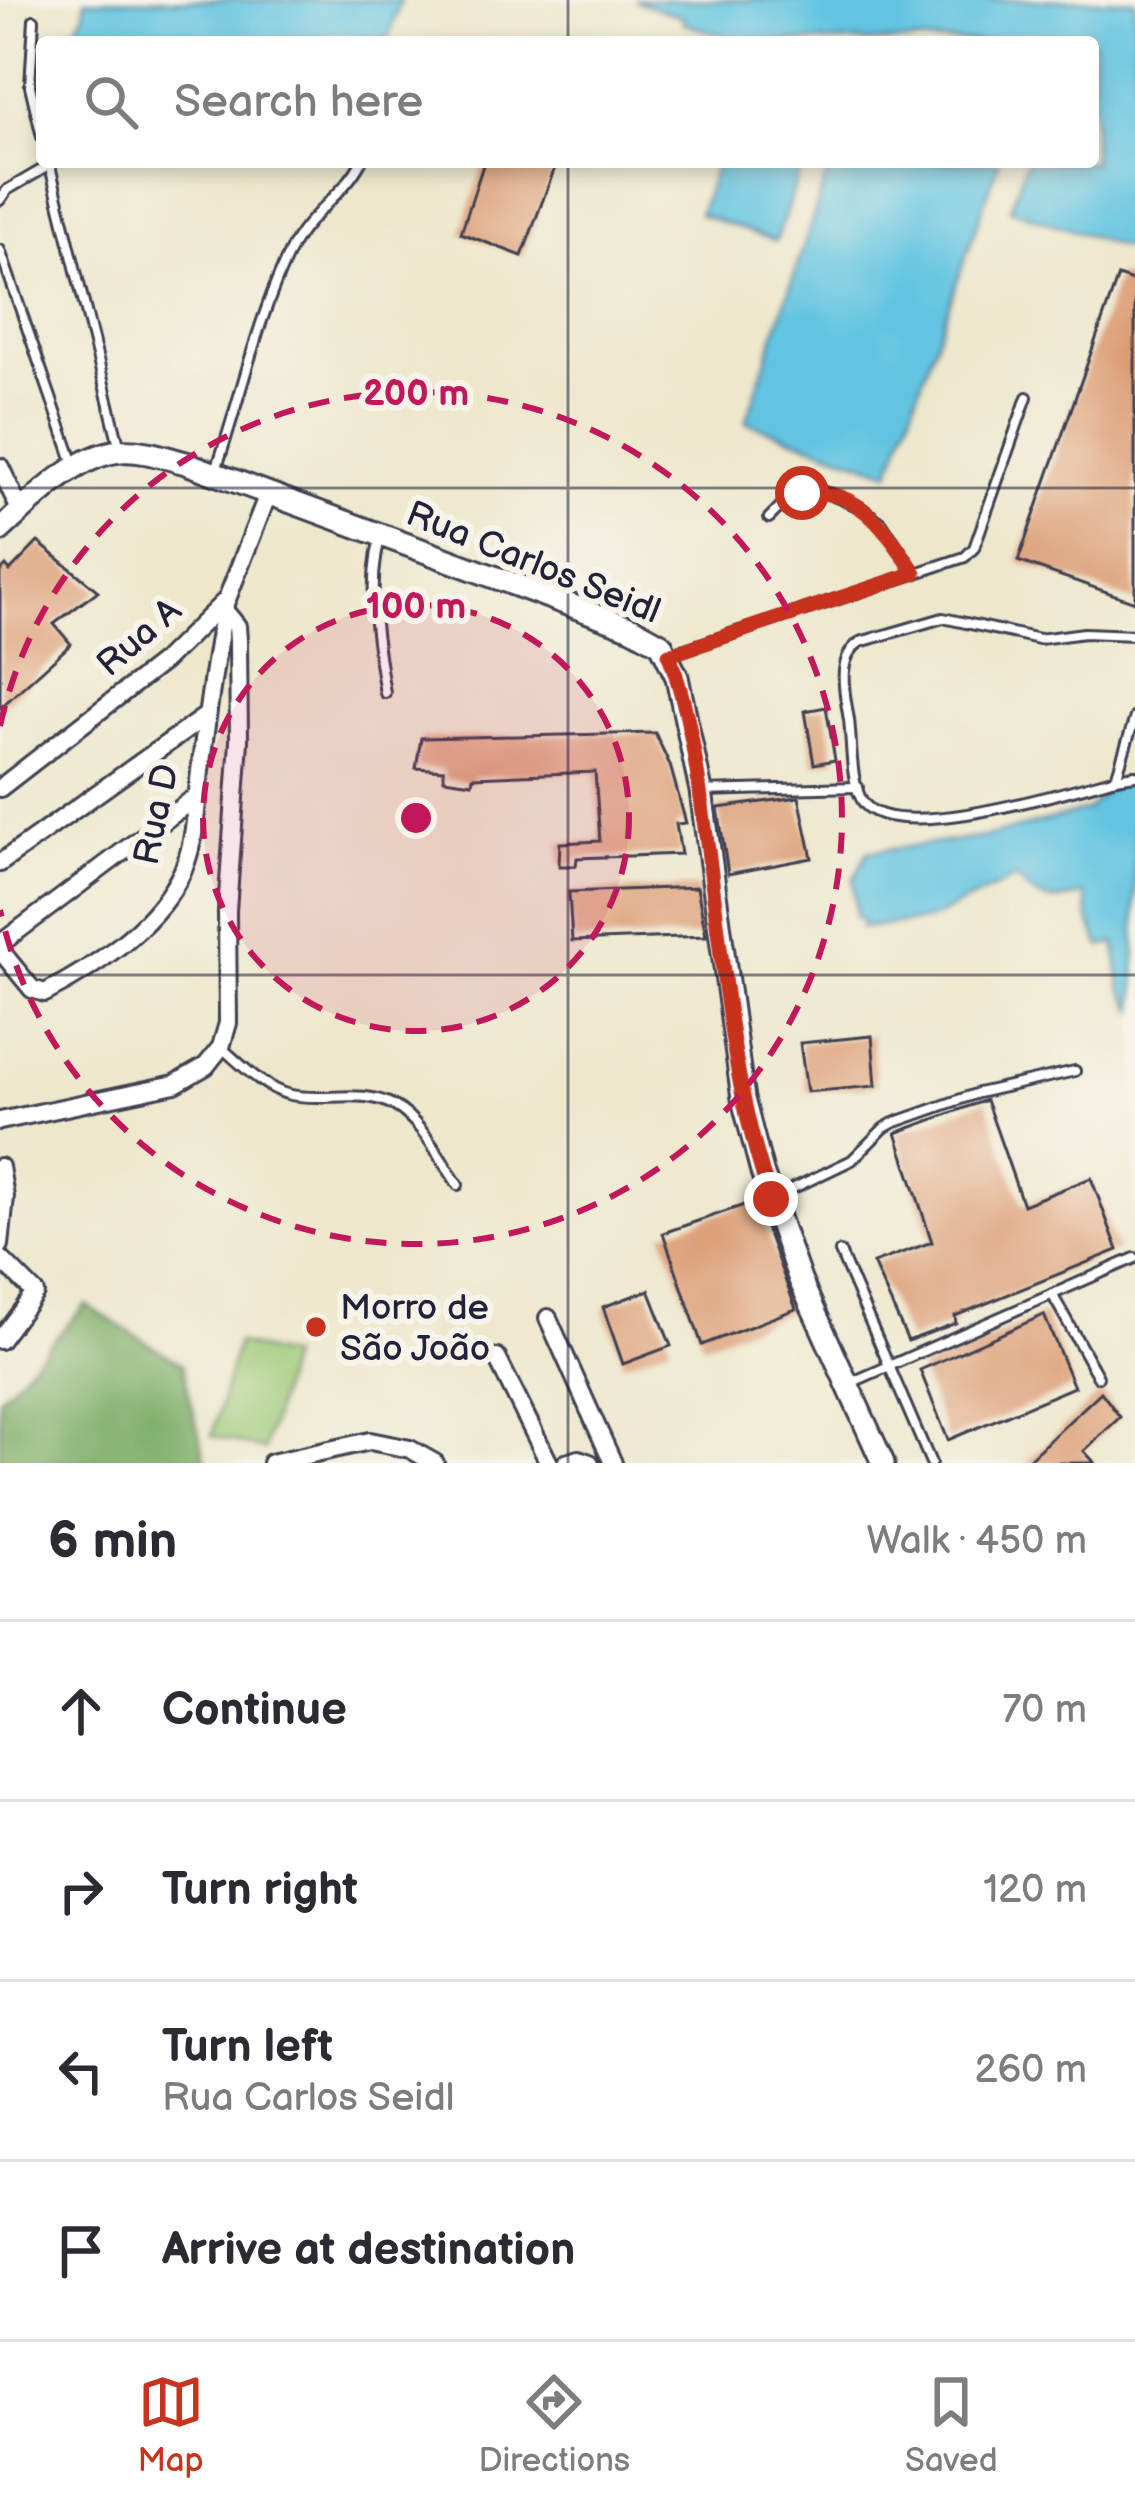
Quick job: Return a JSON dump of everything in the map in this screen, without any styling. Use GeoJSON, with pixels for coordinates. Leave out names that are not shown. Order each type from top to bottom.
{"type":"FeatureCollection","features":[{"type":"Feature","properties":{"kind":"street","name":"Rua Carlos Seidl"},"geometry":{"type":"LineString","coordinates":[[121,451],[147,453],[215,474],[632,628],[661,644],[677,677],[700,791],[742,1099],[800,1280],[883,1463]]}},
{"type":"Feature","properties":{"kind":"street"},"geometry":{"type":"LineString","coordinates":[[0,530],[75,468],[121,451]]}},
{"type":"Feature","properties":{"kind":"street"},"geometry":{"type":"LineString","coordinates":[[0,467],[21,512]]}},
{"type":"Feature","properties":{"kind":"street","name":"Rua A"},"geometry":{"type":"LineString","coordinates":[[0,788],[164,661],[226,604],[268,494]]}},
{"type":"Feature","properties":{"kind":"street"},"geometry":{"type":"LineString","coordinates":[[0,1121],[175,1084],[206,1066],[221,1047],[228,1023],[227,911],[239,741],[237,626],[226,604]]}},
{"type":"Feature","properties":{"kind":"street","name":"Rua D"},"geometry":{"type":"LineString","coordinates":[[0,947],[36,993],[53,989],[111,950],[161,905],[187,860],[226,604]]}},
{"type":"Feature","properties":{"kind":"street"},"geometry":{"type":"LineString","coordinates":[[0,863],[207,715]]}},
{"type":"Feature","properties":{"kind":"street"},"geometry":{"type":"LineString","coordinates":[[0,947],[197,796]]}},
{"type":"Feature","properties":{"kind":"street"},"geometry":{"type":"LineString","coordinates":[[0,1167],[4,1197],[0,1245]]}},
{"type":"Feature","properties":{"kind":"street"},"geometry":{"type":"LineString","coordinates":[[0,1258],[35,1293],[0,1340]]}},
{"type":"Feature","properties":{"kind":"street"},"geometry":{"type":"LineString","coordinates":[[548,1318],[613,1463]]}},
{"type":"Feature","properties":{"kind":"street"},"geometry":{"type":"LineString","coordinates":[[497,1358],[549,1463]]}},
{"type":"Feature","properties":{"kind":"street"},"geometry":{"type":"LineString","coordinates":[[271,1463],[370,1442],[396,1445],[436,1463]]}},
{"type":"Feature","properties":{"kind":"street"},"geometry":{"type":"LineString","coordinates":[[383,1463],[396,1445]]}},
{"type":"Feature","properties":{"kind":"street"},"geometry":{"type":"LineString","coordinates":[[566,1463],[579,1459],[590,1463]]}},
{"type":"Feature","properties":{"kind":"lane"},"geometry":{"type":"LineString","coordinates":[[34,20],[30,86],[36,112]]}},
{"type":"Feature","properties":{"kind":"lane"},"geometry":{"type":"LineString","coordinates":[[0,200],[7,190],[43,168]]}},
{"type":"Feature","properties":{"kind":"lane"},"geometry":{"type":"LineString","coordinates":[[51,168],[121,451]]}},
{"type":"Feature","properties":{"kind":"lane"},"geometry":{"type":"LineString","coordinates":[[215,474],[277,280],[293,245],[314,214],[357,168]]}},
{"type":"Feature","properties":{"kind":"lane"},"geometry":{"type":"LineString","coordinates":[[0,250],[75,468]]}},
{"type":"Feature","properties":{"kind":"lane"},"geometry":{"type":"LineString","coordinates":[[669,655],[965,557],[974,548],[1027,397]]}},
{"type":"Feature","properties":{"kind":"lane"},"geometry":{"type":"LineString","coordinates":[[769,518],[789,498],[819,490],[860,507],[881,523],[915,573]]}},
{"type":"Feature","properties":{"kind":"lane"},"geometry":{"type":"LineString","coordinates":[[381,535],[373,566],[372,612],[385,693]]}},
{"type":"Feature","properties":{"kind":"lane"},"geometry":{"type":"LineString","coordinates":[[1135,635],[1084,633],[1039,639],[943,618],[856,644],[846,656],[844,685],[857,788],[861,800],[877,813],[907,818],[983,813],[1135,775]]}},
{"type":"Feature","properties":{"kind":"lane"},"geometry":{"type":"LineString","coordinates":[[1116,778],[1135,716]]}},
{"type":"Feature","properties":{"kind":"lane"},"geometry":{"type":"LineString","coordinates":[[700,791],[857,788]]}},
{"type":"Feature","properties":{"kind":"lane"},"geometry":{"type":"LineString","coordinates":[[221,1047],[273,1089],[292,1096],[367,1098],[394,1105],[422,1133],[458,1185]]}},
{"type":"Feature","properties":{"kind":"lane"},"geometry":{"type":"LineString","coordinates":[[771,1199],[852,1160],[893,1124],[978,1093],[1076,1071]]}},
{"type":"Feature","properties":{"kind":"lane"},"geometry":{"type":"LineString","coordinates":[[840,1252],[931,1463]]}},
{"type":"Feature","properties":{"kind":"lane"},"geometry":{"type":"LineString","coordinates":[[846,1384],[1135,1258]]}},
{"type":"Feature","properties":{"kind":"lane"},"geometry":{"type":"LineString","coordinates":[[1052,1294],[1098,1377]]}},
{"type":"Feature","properties":{"kind":"green space"},"geometry":{"type":"Polygon","coordinates":[[[86,1305],[182,1364],[206,1463],[0,1463],[0,1397],[86,1305]]]}},
{"type":"Feature","properties":{"kind":"green space"},"geometry":{"type":"Polygon","coordinates":[[[237,1343],[289,1357],[264,1450],[212,1436],[237,1343]]]}},
{"type":"Feature","properties":{"kind":"water"},"geometry":{"type":"Polygon","coordinates":[[[85,0],[401,0],[389,36],[72,36],[84,14],[85,0]]]}},
{"type":"Feature","properties":{"kind":"water"},"geometry":{"type":"Polygon","coordinates":[[[634,0],[1135,0],[1135,252],[1010,209],[1024,168],[1099,168],[1099,36],[723,36],[683,23],[684,18],[634,0]]]}},
{"type":"Feature","properties":{"kind":"water"},"geometry":{"type":"Polygon","coordinates":[[[715,168],[801,168],[776,241],[699,214],[715,168]]]}},
{"type":"Feature","properties":{"kind":"water"},"geometry":{"type":"Polygon","coordinates":[[[829,168],[997,168],[890,472],[746,422],[829,168]]]}},
{"type":"Feature","properties":{"kind":"water"},"geometry":{"type":"Polygon","coordinates":[[[1135,779],[1135,1011],[1121,987],[1115,943],[1101,947],[1089,920],[1085,894],[1046,900],[1016,878],[928,920],[861,928],[853,880],[868,852],[986,837],[1087,810],[1116,782],[1135,779]]]}},
{"type":"Feature","properties":{"kind":"building"},"geometry":{"type":"Polygon","coordinates":[[[482,168],[555,168],[522,256],[461,233],[482,168]]]}},
{"type":"Feature","properties":{"kind":"building"},"geometry":{"type":"Polygon","coordinates":[[[1118,276],[1135,282],[1135,602],[1018,561],[1118,276]]]}},
{"type":"Feature","properties":{"kind":"building"},"geometry":{"type":"Polygon","coordinates":[[[38,542],[98,591],[54,624],[71,644],[0,708],[0,572],[6,566],[10,571],[38,542]]]}},
{"type":"Feature","properties":{"kind":"building"},"geometry":{"type":"Polygon","coordinates":[[[826,707],[835,760],[814,764],[805,711],[826,707]]]}},
{"type":"Feature","properties":{"kind":"building"},"geometry":{"type":"Polygon","coordinates":[[[655,733],[670,765],[686,823],[676,824],[681,854],[577,858],[576,866],[559,866],[560,843],[600,841],[595,772],[473,777],[472,783],[444,779],[444,770],[416,768],[421,738],[655,733]]]}},
{"type":"Feature","properties":{"kind":"building"},"geometry":{"type":"Polygon","coordinates":[[[799,797],[812,858],[728,874],[718,808],[799,797]]]}},
{"type":"Feature","properties":{"kind":"building"},"geometry":{"type":"Polygon","coordinates":[[[697,887],[706,936],[572,941],[569,892],[697,887]]]}},
{"type":"Feature","properties":{"kind":"building"},"geometry":{"type":"Polygon","coordinates":[[[872,1036],[876,1086],[807,1092],[800,1043],[872,1036]]]}},
{"type":"Feature","properties":{"kind":"building"},"geometry":{"type":"Polygon","coordinates":[[[986,1100],[1023,1205],[1091,1178],[1118,1250],[955,1316],[956,1323],[908,1341],[873,1263],[932,1242],[896,1133],[986,1100]]]}},
{"type":"Feature","properties":{"kind":"building"},"geometry":{"type":"Polygon","coordinates":[[[756,1201],[796,1309],[702,1345],[663,1233],[756,1201]]]}},
{"type":"Feature","properties":{"kind":"building"},"geometry":{"type":"Polygon","coordinates":[[[649,1290],[671,1346],[623,1364],[603,1307],[649,1290]]]}},
{"type":"Feature","properties":{"kind":"building"},"geometry":{"type":"Polygon","coordinates":[[[1044,1315],[1074,1387],[948,1440],[920,1370],[1044,1315]]]}},
{"type":"Feature","properties":{"kind":"building"},"geometry":{"type":"Polygon","coordinates":[[[1101,1392],[1120,1417],[1084,1451],[1095,1463],[1025,1463],[1101,1392]]]}},
{"type":"Feature","properties":{"kind":"place","name":"Morro de São João"},"geometry":{"type":"Point","coordinates":[316,1327]}},
{"type":"Feature","properties":{"kind":"route"},"geometry":{"type":"LineString","coordinates":[[771,1199],[742,1099],[700,791],[669,655],[915,573],[881,523],[860,507],[819,490],[802,493]]}}]}
